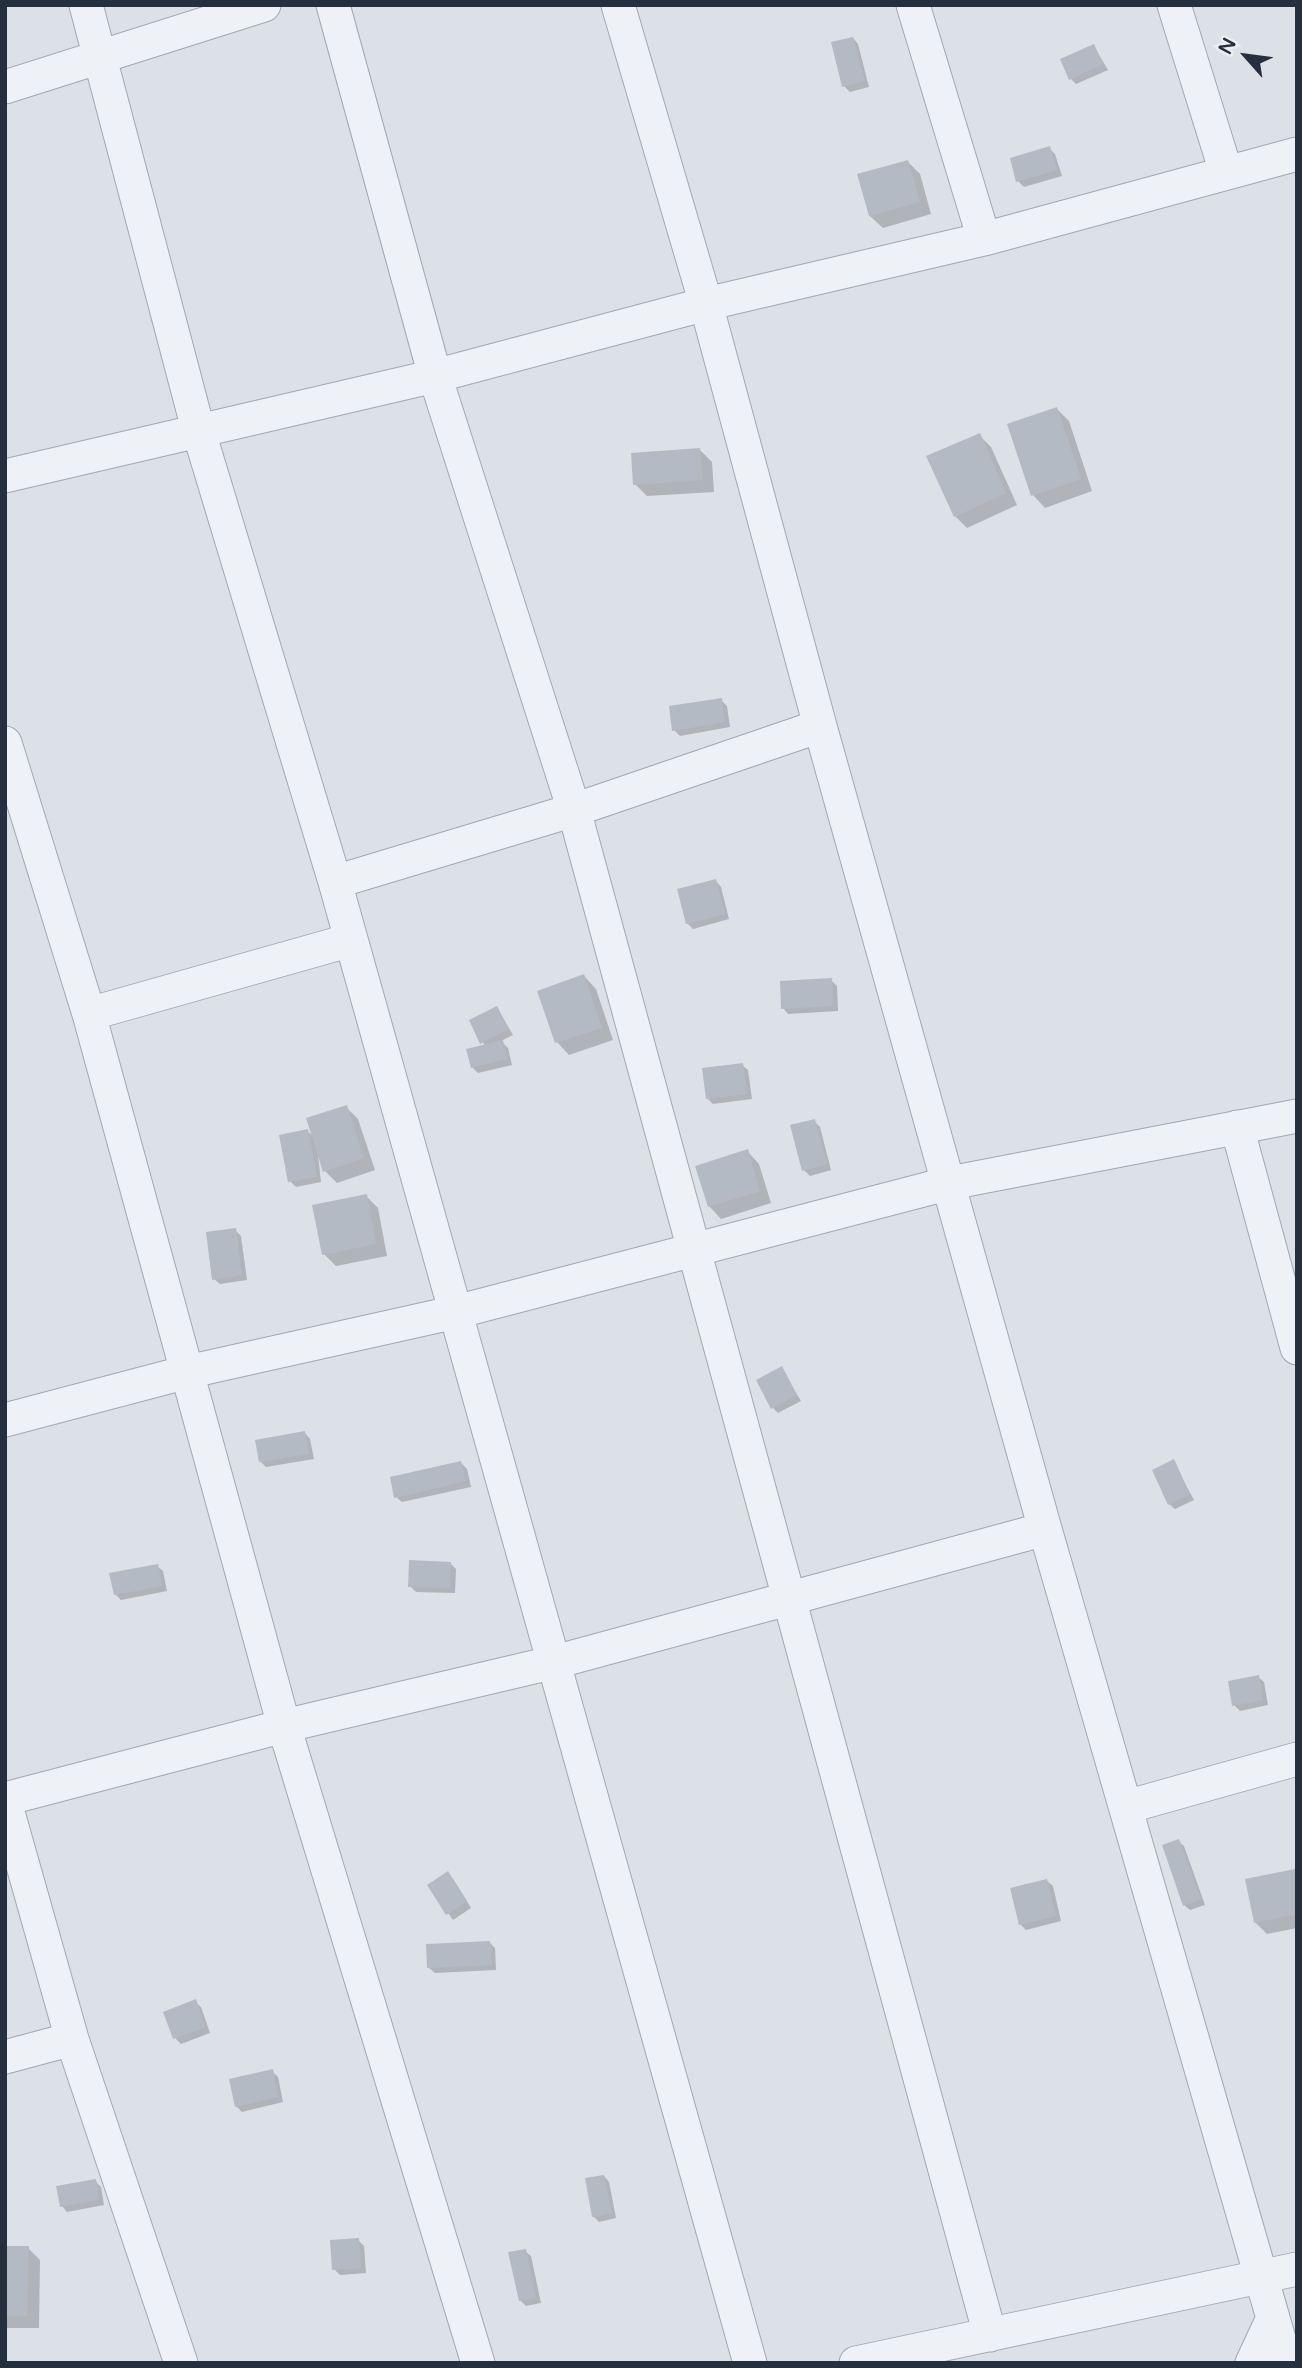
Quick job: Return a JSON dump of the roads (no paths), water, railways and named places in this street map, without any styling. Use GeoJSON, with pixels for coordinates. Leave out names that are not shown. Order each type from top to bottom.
{"type":"FeatureCollection","features":[{"type":"Feature","properties":{"kind":"street"},"geometry":{"type":"LineString","coordinates":[[86,5],[198,429],[335,882],[750,2363]]}},
{"type":"Feature","properties":{"kind":"street"},"geometry":{"type":"LineString","coordinates":[[5,87],[264,5]]}},
{"type":"Feature","properties":{"kind":"street"},"geometry":{"type":"LineString","coordinates":[[332,5],[435,376],[574,810],[990,2335]]}},
{"type":"Feature","properties":{"kind":"street"},"geometry":{"type":"LineString","coordinates":[[618,5],[706,304],[820,726],[1045,1529],[1286,2363]]}},
{"type":"Feature","properties":{"kind":"street"},"geometry":{"type":"LineString","coordinates":[[913,5],[984,239]]}},
{"type":"Feature","properties":{"kind":"street"},"geometry":{"type":"LineString","coordinates":[[1174,5],[1226,172]]}},
{"type":"Feature","properties":{"kind":"street"},"geometry":{"type":"LineString","coordinates":[[5,476],[435,376],[706,304],[984,239],[1297,154]]}},
{"type":"Feature","properties":{"kind":"street"},"geometry":{"type":"LineString","coordinates":[[335,882],[574,810],[820,726]]}},
{"type":"Feature","properties":{"kind":"street"},"geometry":{"type":"LineString","coordinates":[[5,743],[89,1014],[284,1726],[478,2363]]}},
{"type":"Feature","properties":{"kind":"street"},"geometry":{"type":"LineString","coordinates":[[89,1014],[351,940]]}},
{"type":"Feature","properties":{"kind":"street"},"geometry":{"type":"LineString","coordinates":[[5,1420],[187,1373],[456,1311],[950,1183],[1297,1116]]}},
{"type":"Feature","properties":{"kind":"street"},"geometry":{"type":"LineString","coordinates":[[1237,1128],[1297,1348]]}},
{"type":"Feature","properties":{"kind":"street"},"geometry":{"type":"LineString","coordinates":[[181,2363],[72,2039],[5,1801],[284,1726],[555,1662],[1045,1529]]}},
{"type":"Feature","properties":{"kind":"street"},"geometry":{"type":"LineString","coordinates":[[1126,1807],[1297,1759]]}},
{"type":"Feature","properties":{"kind":"street"},"geometry":{"type":"LineString","coordinates":[[5,2057],[72,2039]]}},
{"type":"Feature","properties":{"kind":"street"},"geometry":{"type":"LineString","coordinates":[[856,2363],[1297,2269]]}},
{"type":"Feature","properties":{"kind":"street"},"geometry":{"type":"LineString","coordinates":[[1252,2363],[1273,2319]]}}]}
